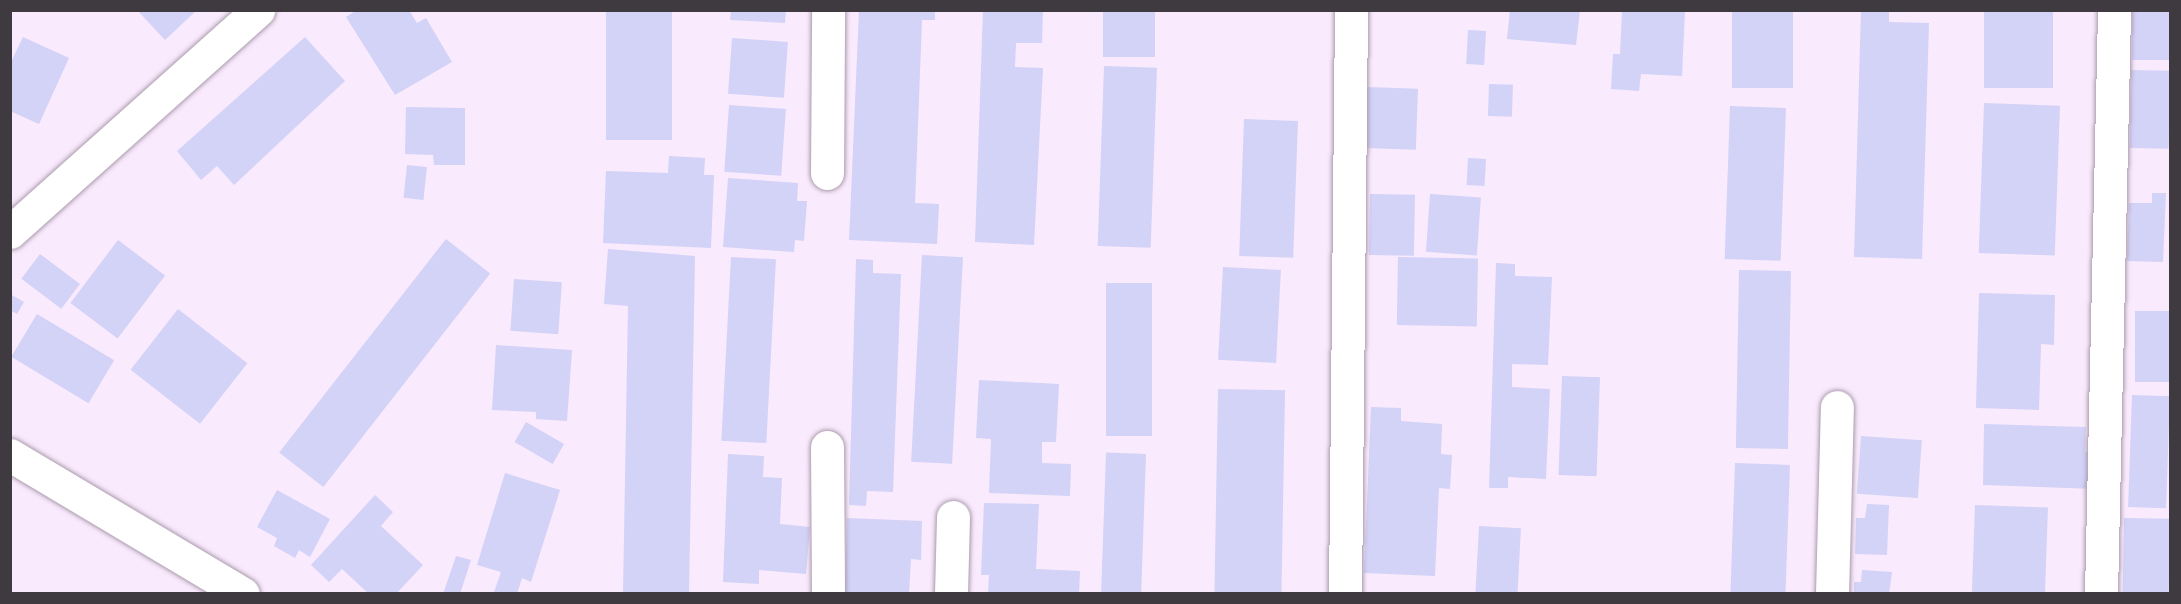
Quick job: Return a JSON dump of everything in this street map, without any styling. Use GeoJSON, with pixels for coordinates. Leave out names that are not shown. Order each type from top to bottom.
{"type":"FeatureCollection","features":[{"type":"Feature","properties":{"kind":"street"},"geometry":{"type":"LineString","coordinates":[[10,232],[258,10]]}},
{"type":"Feature","properties":{"kind":"street"},"geometry":{"type":"LineString","coordinates":[[827,173],[828,10]]}},
{"type":"Feature","properties":{"kind":"street"},"geometry":{"type":"LineString","coordinates":[[1345,594],[1351,10]]}},
{"type":"Feature","properties":{"kind":"street"},"geometry":{"type":"LineString","coordinates":[[2101,594],[2114,10]]}},
{"type":"Feature","properties":{"kind":"street"},"geometry":{"type":"LineString","coordinates":[[1832,594],[1837,407]]}},
{"type":"Feature","properties":{"kind":"street"},"geometry":{"type":"LineString","coordinates":[[827,447],[828,594]]}},
{"type":"Feature","properties":{"kind":"street"},"geometry":{"type":"LineString","coordinates":[[10,454],[243,594]]}},
{"type":"Feature","properties":{"kind":"street"},"geometry":{"type":"LineString","coordinates":[[951,594],[953,518]]}},
{"type":"Feature","properties":{"kind":"building"},"geometry":{"type":"Polygon","coordinates":[[[137,10],[197,10],[165,40],[137,10]]]}},
{"type":"Feature","properties":{"kind":"building"},"geometry":{"type":"Polygon","coordinates":[[[357,10],[409,10],[417,23],[426,18],[452,62],[395,95],[346,17],[357,10]]]}},
{"type":"Feature","properties":{"kind":"building"},"geometry":{"type":"Polygon","coordinates":[[[606,10],[672,10],[672,140],[606,140],[606,10]]]}},
{"type":"Feature","properties":{"kind":"building"},"geometry":{"type":"Polygon","coordinates":[[[731,10],[786,10],[785,23],[730,20],[731,10]]]}},
{"type":"Feature","properties":{"kind":"building"},"geometry":{"type":"Polygon","coordinates":[[[859,10],[935,10],[935,20],[922,20],[915,203],[939,204],[937,244],[849,240],[859,10]]]}},
{"type":"Feature","properties":{"kind":"building"},"geometry":{"type":"Polygon","coordinates":[[[983,10],[1043,10],[1042,43],[1016,43],[1015,67],[1043,68],[1034,245],[975,242],[983,10]]]}},
{"type":"Feature","properties":{"kind":"building"},"geometry":{"type":"Polygon","coordinates":[[[1103,10],[1155,10],[1155,57],[1103,57],[1103,10]]]}},
{"type":"Feature","properties":{"kind":"building"},"geometry":{"type":"Polygon","coordinates":[[[1510,10],[1580,10],[1576,45],[1507,39],[1510,10]]]}},
{"type":"Feature","properties":{"kind":"building"},"geometry":{"type":"Polygon","coordinates":[[[1622,10],[1685,10],[1682,76],[1641,74],[1639,91],[1611,89],[1613,54],[1620,54],[1622,10]]]}},
{"type":"Feature","properties":{"kind":"building"},"geometry":{"type":"Polygon","coordinates":[[[1732,10],[1793,10],[1793,88],[1732,88],[1732,10]]]}},
{"type":"Feature","properties":{"kind":"building"},"geometry":{"type":"Polygon","coordinates":[[[1861,10],[1889,10],[1889,22],[1929,23],[1922,259],[1854,257],[1861,10]]]}},
{"type":"Feature","properties":{"kind":"building"},"geometry":{"type":"Polygon","coordinates":[[[1984,10],[2053,10],[2053,88],[1984,88],[1984,10]]]}},
{"type":"Feature","properties":{"kind":"building"},"geometry":{"type":"Polygon","coordinates":[[[2132,10],[2170,10],[2170,60],[2132,60],[2132,10]]]}},
{"type":"Feature","properties":{"kind":"building"},"geometry":{"type":"Polygon","coordinates":[[[1468,30],[1486,31],[1484,65],[1466,64],[1468,30]]]}},
{"type":"Feature","properties":{"kind":"building"},"geometry":{"type":"Polygon","coordinates":[[[23,37],[69,58],[39,124],[10,111],[10,64],[23,37]]]}},
{"type":"Feature","properties":{"kind":"building"},"geometry":{"type":"Polygon","coordinates":[[[305,37],[345,81],[234,185],[217,166],[201,180],[177,151],[305,37]]]}},
{"type":"Feature","properties":{"kind":"building"},"geometry":{"type":"Polygon","coordinates":[[[732,38],[788,42],[784,98],[728,94],[732,38]]]}},
{"type":"Feature","properties":{"kind":"building"},"geometry":{"type":"Polygon","coordinates":[[[1104,66],[1157,68],[1151,248],[1098,246],[1104,66]]]}},
{"type":"Feature","properties":{"kind":"building"},"geometry":{"type":"Polygon","coordinates":[[[2131,70],[2170,71],[2169,149],[2130,148],[2131,70]]]}},
{"type":"Feature","properties":{"kind":"building"},"geometry":{"type":"Polygon","coordinates":[[[1489,84],[1513,85],[1512,117],[1488,116],[1489,84]]]}},
{"type":"Feature","properties":{"kind":"building"},"geometry":{"type":"Polygon","coordinates":[[[1367,87],[1418,89],[1416,150],[1365,148],[1367,87]]]}},
{"type":"Feature","properties":{"kind":"building"},"geometry":{"type":"Polygon","coordinates":[[[1984,103],[2060,106],[2055,256],[1979,253],[1984,103]]]}},
{"type":"Feature","properties":{"kind":"building"},"geometry":{"type":"Polygon","coordinates":[[[729,105],[786,109],[781,176],[724,172],[729,105]]]}},
{"type":"Feature","properties":{"kind":"building"},"geometry":{"type":"Polygon","coordinates":[[[1730,106],[1786,108],[1781,261],[1725,259],[1730,106]]]}},
{"type":"Feature","properties":{"kind":"building"},"geometry":{"type":"Polygon","coordinates":[[[406,107],[465,108],[465,165],[434,165],[433,155],[405,154],[406,107]]]}},
{"type":"Feature","properties":{"kind":"building"},"geometry":{"type":"Polygon","coordinates":[[[1244,119],[1298,121],[1293,258],[1239,256],[1244,119]]]}},
{"type":"Feature","properties":{"kind":"building"},"geometry":{"type":"Polygon","coordinates":[[[669,156],[705,158],[704,175],[714,175],[711,248],[603,243],[606,171],[668,173],[669,156]]]}},
{"type":"Feature","properties":{"kind":"building"},"geometry":{"type":"Polygon","coordinates":[[[1468,158],[1486,159],[1485,186],[1467,185],[1468,158]]]}},
{"type":"Feature","properties":{"kind":"building"},"geometry":{"type":"Polygon","coordinates":[[[407,165],[427,167],[423,200],[404,198],[407,165]]]}},
{"type":"Feature","properties":{"kind":"building"},"geometry":{"type":"Polygon","coordinates":[[[728,178],[798,183],[797,201],[807,201],[804,241],[795,240],[794,252],[723,247],[728,178]]]}},
{"type":"Feature","properties":{"kind":"building"},"geometry":{"type":"Polygon","coordinates":[[[2152,193],[2166,193],[2163,262],[2127,261],[2129,203],[2152,203],[2152,193]]]}},
{"type":"Feature","properties":{"kind":"building"},"geometry":{"type":"Polygon","coordinates":[[[1370,194],[1415,195],[1414,256],[1369,255],[1370,194]]]}},
{"type":"Feature","properties":{"kind":"building"},"geometry":{"type":"Polygon","coordinates":[[[1430,194],[1481,198],[1477,255],[1426,252],[1430,194]]]}},
{"type":"Feature","properties":{"kind":"building"},"geometry":{"type":"Polygon","coordinates":[[[446,239],[490,273],[323,487],[279,453],[446,239]]]}},
{"type":"Feature","properties":{"kind":"building"},"geometry":{"type":"Polygon","coordinates":[[[118,240],[165,276],[118,339],[70,303],[118,240]]]}},
{"type":"Feature","properties":{"kind":"building"},"geometry":{"type":"Polygon","coordinates":[[[608,249],[695,256],[689,594],[623,594],[628,306],[604,304],[608,249]]]}},
{"type":"Feature","properties":{"kind":"building"},"geometry":{"type":"Polygon","coordinates":[[[40,254],[80,284],[61,309],[21,279],[40,254]]]}},
{"type":"Feature","properties":{"kind":"building"},"geometry":{"type":"Polygon","coordinates":[[[922,255],[963,257],[952,464],[911,462],[922,255]]]}},
{"type":"Feature","properties":{"kind":"building"},"geometry":{"type":"Polygon","coordinates":[[[731,257],[776,259],[766,443],[721,441],[731,257]]]}},
{"type":"Feature","properties":{"kind":"building"},"geometry":{"type":"Polygon","coordinates":[[[1398,257],[1478,258],[1477,326],[1397,325],[1398,257]]]}},
{"type":"Feature","properties":{"kind":"building"},"geometry":{"type":"Polygon","coordinates":[[[856,259],[873,260],[873,273],[901,274],[893,492],[867,491],[866,506],[849,505],[856,259]]]}},
{"type":"Feature","properties":{"kind":"building"},"geometry":{"type":"Polygon","coordinates":[[[1496,263],[1515,264],[1515,276],[1552,277],[1548,365],[1512,364],[1512,387],[1550,389],[1546,479],[1508,477],[1508,488],[1489,488],[1496,263]]]}},
{"type":"Feature","properties":{"kind":"building"},"geometry":{"type":"Polygon","coordinates":[[[1223,267],[1281,270],[1276,363],[1218,360],[1223,267]]]}},
{"type":"Feature","properties":{"kind":"building"},"geometry":{"type":"Polygon","coordinates":[[[1739,270],[1791,271],[1788,449],[1736,448],[1739,270]]]}},
{"type":"Feature","properties":{"kind":"building"},"geometry":{"type":"Polygon","coordinates":[[[514,279],[562,282],[558,334],[510,331],[514,279]]]}},
{"type":"Feature","properties":{"kind":"building"},"geometry":{"type":"Polygon","coordinates":[[[1106,283],[1152,283],[1152,436],[1106,436],[1106,283]]]}},
{"type":"Feature","properties":{"kind":"building"},"geometry":{"type":"Polygon","coordinates":[[[1979,293],[2055,295],[2054,345],[2041,344],[2039,410],[1976,408],[1979,293]]]}},
{"type":"Feature","properties":{"kind":"building"},"geometry":{"type":"Polygon","coordinates":[[[10,294],[24,302],[17,314],[10,310],[10,294]]]}},
{"type":"Feature","properties":{"kind":"building"},"geometry":{"type":"Polygon","coordinates":[[[178,309],[247,363],[200,424],[131,370],[178,309]]]}},
{"type":"Feature","properties":{"kind":"building"},"geometry":{"type":"Polygon","coordinates":[[[2135,311],[2170,311],[2170,382],[2135,382],[2135,311]]]}},
{"type":"Feature","properties":{"kind":"building"},"geometry":{"type":"Polygon","coordinates":[[[37,314],[114,360],[88,403],[11,357],[37,314]]]}},
{"type":"Feature","properties":{"kind":"building"},"geometry":{"type":"Polygon","coordinates":[[[496,345],[572,350],[567,421],[536,419],[536,412],[492,410],[496,345]]]}},
{"type":"Feature","properties":{"kind":"building"},"geometry":{"type":"Polygon","coordinates":[[[1562,376],[1600,377],[1597,476],[1559,475],[1562,376]]]}},
{"type":"Feature","properties":{"kind":"building"},"geometry":{"type":"Polygon","coordinates":[[[979,380],[1059,384],[1056,442],[1042,442],[1042,463],[1071,464],[1070,496],[989,493],[991,439],[976,438],[979,380]]]}},
{"type":"Feature","properties":{"kind":"building"},"geometry":{"type":"Polygon","coordinates":[[[1218,389],[1285,390],[1281,594],[1214,594],[1218,389]]]}},
{"type":"Feature","properties":{"kind":"building"},"geometry":{"type":"Polygon","coordinates":[[[2132,395],[2170,396],[2166,508],[2128,507],[2132,395]]]}},
{"type":"Feature","properties":{"kind":"building"},"geometry":{"type":"Polygon","coordinates":[[[1371,407],[1401,408],[1401,421],[1442,424],[1441,454],[1452,455],[1450,489],[1439,488],[1435,576],[1364,573],[1371,407]]]}},
{"type":"Feature","properties":{"kind":"building"},"geometry":{"type":"Polygon","coordinates":[[[526,422],[564,444],[553,464],[514,442],[526,422]]]}},
{"type":"Feature","properties":{"kind":"building"},"geometry":{"type":"Polygon","coordinates":[[[1984,424],[2086,427],[2085,452],[2096,453],[2095,489],[1983,485],[1984,424]]]}},
{"type":"Feature","properties":{"kind":"building"},"geometry":{"type":"Polygon","coordinates":[[[1861,436],[1922,440],[1918,498],[1857,494],[1861,436]]]}},
{"type":"Feature","properties":{"kind":"building"},"geometry":{"type":"Polygon","coordinates":[[[1106,453],[1146,454],[1141,594],[1101,593],[1106,453]]]}},
{"type":"Feature","properties":{"kind":"building"},"geometry":{"type":"Polygon","coordinates":[[[728,454],[764,456],[763,477],[782,478],[780,524],[810,527],[806,574],[759,570],[759,584],[723,582],[728,454]]]}},
{"type":"Feature","properties":{"kind":"building"},"geometry":{"type":"Polygon","coordinates":[[[1735,463],[1790,465],[1785,594],[1730,594],[1735,463]]]}},
{"type":"Feature","properties":{"kind":"building"},"geometry":{"type":"Polygon","coordinates":[[[505,473],[560,490],[531,582],[522,578],[517,594],[494,592],[501,572],[477,565],[505,473]]]}},
{"type":"Feature","properties":{"kind":"building"},"geometry":{"type":"Polygon","coordinates":[[[277,490],[330,519],[310,557],[299,550],[295,558],[274,546],[277,538],[257,527],[277,490]]]}},
{"type":"Feature","properties":{"kind":"building"},"geometry":{"type":"Polygon","coordinates":[[[375,495],[393,512],[381,526],[423,565],[396,594],[369,594],[342,569],[329,582],[311,565],[375,495]]]}},
{"type":"Feature","properties":{"kind":"building"},"geometry":{"type":"Polygon","coordinates":[[[984,503],[1039,504],[1036,569],[1080,571],[1079,594],[988,594],[989,575],[981,575],[984,503]]]}},
{"type":"Feature","properties":{"kind":"building"},"geometry":{"type":"Polygon","coordinates":[[[1867,504],[1889,505],[1887,555],[1855,554],[1856,518],[1865,518],[1867,504]]]}},
{"type":"Feature","properties":{"kind":"building"},"geometry":{"type":"Polygon","coordinates":[[[1975,505],[2048,508],[2045,594],[1972,594],[1975,505]]]}},
{"type":"Feature","properties":{"kind":"building"},"geometry":{"type":"Polygon","coordinates":[[[847,518],[922,521],[921,560],[911,559],[909,594],[845,594],[847,518]]]}},
{"type":"Feature","properties":{"kind":"building"},"geometry":{"type":"Polygon","coordinates":[[[2124,518],[2170,519],[2169,594],[2123,594],[2124,518]]]}},
{"type":"Feature","properties":{"kind":"building"},"geometry":{"type":"Polygon","coordinates":[[[1479,526],[1521,528],[1517,594],[1475,594],[1479,526]]]}},
{"type":"Feature","properties":{"kind":"building"},"geometry":{"type":"Polygon","coordinates":[[[456,556],[471,560],[460,594],[443,594],[456,556]]]}},
{"type":"Feature","properties":{"kind":"building"},"geometry":{"type":"Polygon","coordinates":[[[1862,570],[1892,572],[1889,594],[1854,594],[1854,582],[1861,582],[1862,570]]]}}]}
